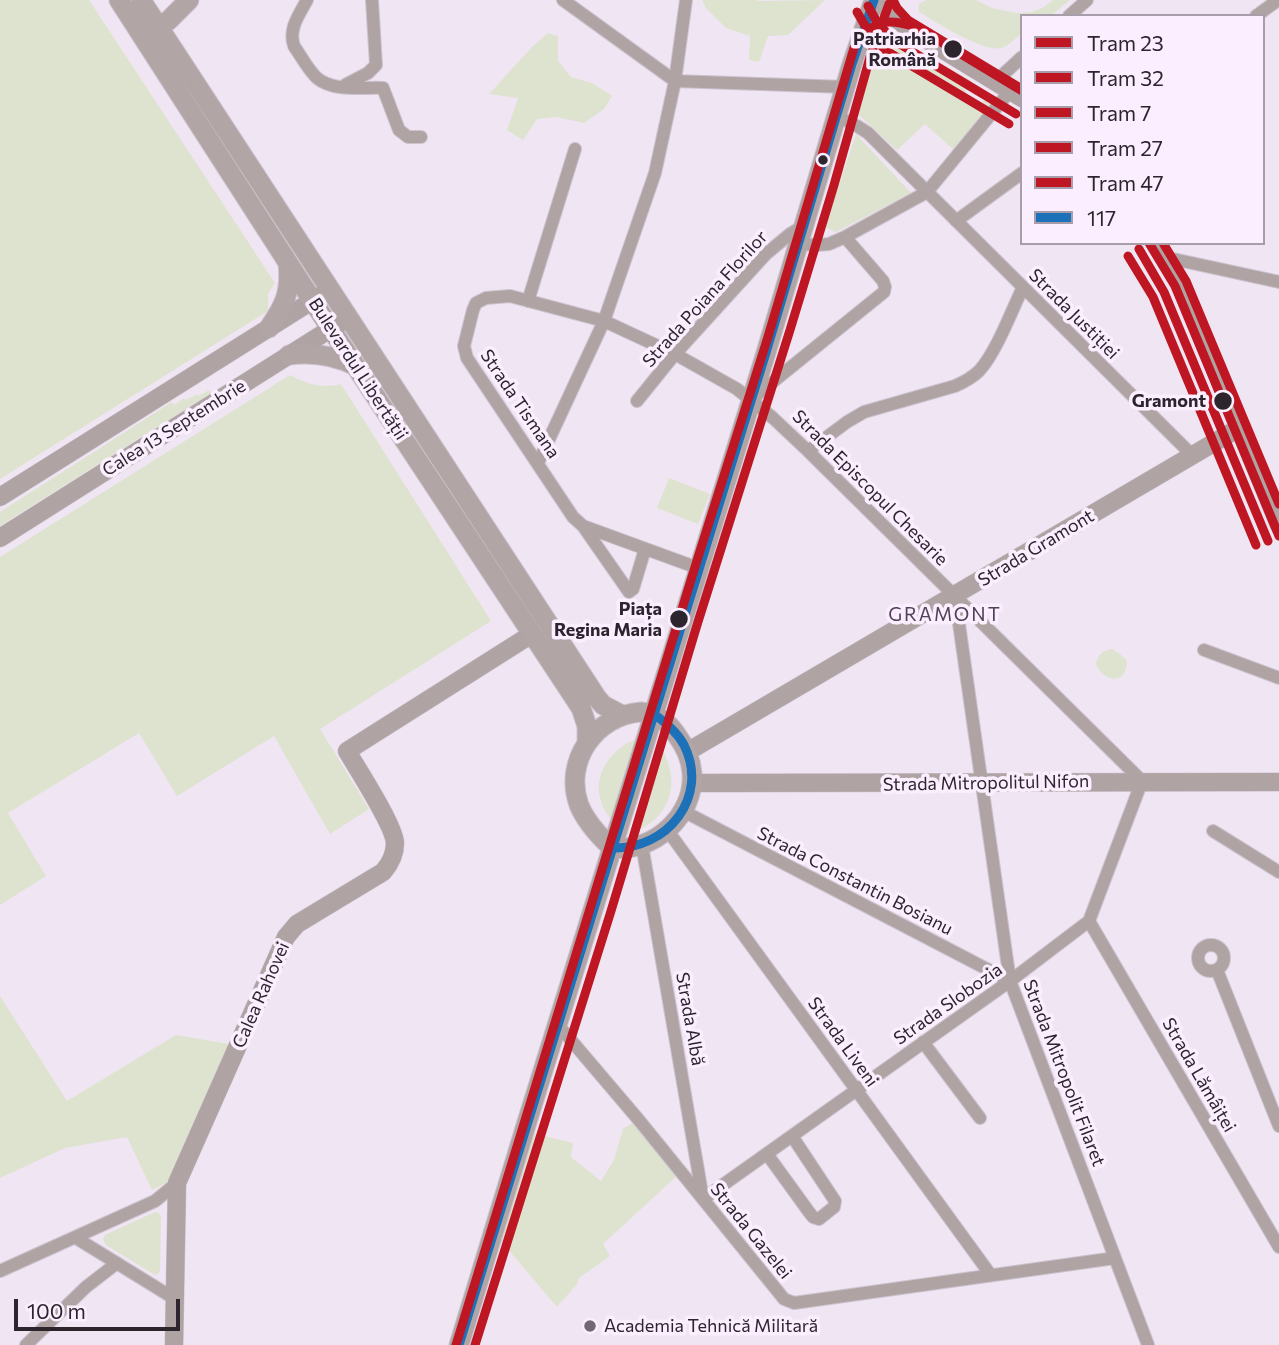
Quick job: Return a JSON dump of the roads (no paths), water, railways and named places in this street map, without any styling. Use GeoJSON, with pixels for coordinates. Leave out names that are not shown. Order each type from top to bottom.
{"type":"FeatureCollection","features":[{"type":"Feature","properties":{"kind":"main road","name":"Bulevardul Libertății"},"geometry":{"type":"LineString","coordinates":[[120,0],[152,33],[339,323],[597,698],[603,705],[622,715]]}},
{"type":"Feature","properties":{"kind":"main road","name":"Bulevardul Libertății"},"geometry":{"type":"LineString","coordinates":[[141,0],[152,33],[288,262],[321,295]]}},
{"type":"Feature","properties":{"kind":"main road"},"geometry":{"type":"LineString","coordinates":[[152,33],[189,0]]}},
{"type":"Feature","properties":{"kind":"main road"},"geometry":{"type":"LineString","coordinates":[[459,1345],[874,0]]}},
{"type":"Feature","properties":{"kind":"main road"},"geometry":{"type":"LineString","coordinates":[[268,328],[286,298],[289,283],[288,262]]}},
{"type":"Feature","properties":{"kind":"main road","name":"Bulevardul Libertății"},"geometry":{"type":"LineString","coordinates":[[339,323],[356,366],[581,708],[587,726],[587,741]]}},
{"type":"Feature","properties":{"kind":"main road"},"geometry":{"type":"LineString","coordinates":[[289,355],[323,355],[356,366]]}},
{"type":"Feature","properties":{"kind":"main road"},"geometry":{"type":"LineString","coordinates":[[641,712],[654,714],[670,726],[687,752],[692,773],[689,797],[683,811],[668,831],[642,845],[612,848],[585,817],[577,796],[575,775],[580,753],[599,729],[622,715],[641,712]]}},
{"type":"Feature","properties":{"kind":"street"},"geometry":{"type":"LineString","coordinates":[[307,0],[291,33],[294,46],[316,77],[327,84],[342,87],[383,88]]}},
{"type":"Feature","properties":{"kind":"street"},"geometry":{"type":"LineString","coordinates":[[372,0],[376,65],[383,88],[399,130],[408,137],[421,137]]}},
{"type":"Feature","properties":{"kind":"street"},"geometry":{"type":"LineString","coordinates":[[563,0],[675,81],[845,87]]}},
{"type":"Feature","properties":{"kind":"street"},"geometry":{"type":"LineString","coordinates":[[538,463],[604,321],[655,173],[675,81],[686,0]]}},
{"type":"Feature","properties":{"kind":"street"},"geometry":{"type":"LineString","coordinates":[[879,0],[909,29],[1009,90]]}},
{"type":"Feature","properties":{"kind":"street"},"geometry":{"type":"LineString","coordinates":[[1071,14],[1087,0]]}},
{"type":"Feature","properties":{"kind":"street"},"geometry":{"type":"LineString","coordinates":[[1259,14],[1278,3]]}},
{"type":"Feature","properties":{"kind":"street"},"geometry":{"type":"LineString","coordinates":[[801,235],[818,245],[829,244],[927,192],[1009,90],[1020,62]]}},
{"type":"Feature","properties":{"kind":"street"},"geometry":{"type":"LineString","coordinates":[[342,87],[368,73],[376,65]]}},
{"type":"Feature","properties":{"kind":"street","name":"Strada Justiției"},"geometry":{"type":"LineString","coordinates":[[837,116],[868,133],[1192,455]]}},
{"type":"Feature","properties":{"kind":"street"},"geometry":{"type":"LineString","coordinates":[[528,301],[575,149]]}},
{"type":"Feature","properties":{"kind":"street"},"geometry":{"type":"LineString","coordinates":[[956,221],[1020,174]]}},
{"type":"Feature","properties":{"kind":"street","name":"Strada Poiana Florilor"},"geometry":{"type":"LineString","coordinates":[[637,401],[675,354],[766,254],[783,239],[801,235]]}},
{"type":"Feature","properties":{"kind":"street"},"geometry":{"type":"LineString","coordinates":[[751,399],[884,292],[883,281],[845,237]]}},
{"type":"Feature","properties":{"kind":"street"},"geometry":{"type":"LineString","coordinates":[[1159,250],[1279,282]]}},
{"type":"Feature","properties":{"kind":"street"},"geometry":{"type":"LineString","coordinates":[[1159,250],[1180,284],[1279,525]]}},
{"type":"Feature","properties":{"kind":"street"},"geometry":{"type":"LineString","coordinates":[[808,451],[864,412],[945,390],[967,380],[978,371],[992,351],[1023,287]]}},
{"type":"Feature","properties":{"kind":"street","name":"Calea 13 Septembrie"},"geometry":{"type":"LineString","coordinates":[[0,497],[321,295]]}},
{"type":"Feature","properties":{"kind":"street","name":"Strada Tismana"},"geometry":{"type":"LineString","coordinates":[[528,301],[505,296],[479,301],[472,310],[464,346],[467,358],[570,513],[583,526],[629,592],[633,589],[645,549]]}},
{"type":"Feature","properties":{"kind":"street","name":"Strada Episcopul Chesarie"},"geometry":{"type":"LineString","coordinates":[[528,301],[604,321],[675,354],[751,399],[808,451],[1142,781]]}},
{"type":"Feature","properties":{"kind":"street","name":"Calea 13 Septembrie"},"geometry":{"type":"LineString","coordinates":[[0,538],[339,323]]}},
{"type":"Feature","properties":{"kind":"street","name":"Strada Gramont"},"geometry":{"type":"LineString","coordinates":[[687,752],[1239,428]]}},
{"type":"Feature","properties":{"kind":"street"},"geometry":{"type":"LineString","coordinates":[[583,526],[698,568]]}},
{"type":"Feature","properties":{"kind":"street","name":"Strada Mitropolit Filaret"},"geometry":{"type":"LineString","coordinates":[[955,596],[1010,981],[1148,1345]]}},
{"type":"Feature","properties":{"kind":"street","name":"Calea Rahovei"},"geometry":{"type":"LineString","coordinates":[[174,1345],[177,1183],[288,933],[297,924],[383,872],[393,858],[395,842],[390,827],[347,751],[532,634]]}},
{"type":"Feature","properties":{"kind":"street"},"geometry":{"type":"LineString","coordinates":[[1204,650],[1279,678]]}},
{"type":"Feature","properties":{"kind":"street"},"geometry":{"type":"LineString","coordinates":[[1089,921],[1142,781]]}},
{"type":"Feature","properties":{"kind":"street","name":"Strada Mitropolitul Nifon"},"geometry":{"type":"LineString","coordinates":[[692,783],[1279,782]]}},
{"type":"Feature","properties":{"kind":"street","name":"Strada Constantin Bosianu"},"geometry":{"type":"LineString","coordinates":[[683,811],[1010,981]]}},
{"type":"Feature","properties":{"kind":"street","name":"Strada Liveni"},"geometry":{"type":"LineString","coordinates":[[668,831],[990,1274]]}},
{"type":"Feature","properties":{"kind":"street"},"geometry":{"type":"LineString","coordinates":[[1213,831],[1279,873]]}},
{"type":"Feature","properties":{"kind":"street","name":"Strada Albă"},"geometry":{"type":"LineString","coordinates":[[642,845],[703,1199]]}},
{"type":"Feature","properties":{"kind":"street","name":"Strada Slobozia"},"geometry":{"type":"LineString","coordinates":[[703,1199],[1010,981],[1089,921]]}},
{"type":"Feature","properties":{"kind":"street","name":"Strada Lămâiței"},"geometry":{"type":"LineString","coordinates":[[1089,921],[1277,1240]]}},
{"type":"Feature","properties":{"kind":"street"},"geometry":{"type":"LineString","coordinates":[[1217,970],[1279,1126]]}},
{"type":"Feature","properties":{"kind":"street","name":"Strada Gazelei"},"geometry":{"type":"LineString","coordinates":[[558,1025],[784,1299],[794,1303],[1115,1258]]}},
{"type":"Feature","properties":{"kind":"street"},"geometry":{"type":"LineString","coordinates":[[923,1042],[980,1118]]}},
{"type":"Feature","properties":{"kind":"street"},"geometry":{"type":"LineString","coordinates":[[767,1154],[813,1217],[819,1219],[834,1207],[835,1202],[792,1136]]}},
{"type":"Feature","properties":{"kind":"street"},"geometry":{"type":"LineString","coordinates":[[0,1271],[155,1201],[177,1183]]}},
{"type":"Feature","properties":{"kind":"street"},"geometry":{"type":"LineString","coordinates":[[76,1238],[175,1298]]}},
{"type":"Feature","properties":{"kind":"street"},"geometry":{"type":"LineString","coordinates":[[26,1345],[86,1287],[117,1263]]}},
{"type":"Feature","properties":{"kind":"tram line","name":"27"},"geometry":{"type":"LineString","coordinates":[[893,0],[908,20],[1020,88]]}},
{"type":"Feature","properties":{"kind":"tram line","name":"32"},"geometry":{"type":"LineString","coordinates":[[475,1345],[790,330],[870,57],[889,4]]}},
{"type":"Feature","properties":{"kind":"tram line","name":"7"},"geometry":{"type":"LineString","coordinates":[[868,6],[877,22],[893,40],[1016,114]]}},
{"type":"Feature","properties":{"kind":"tram line","name":"47"},"geometry":{"type":"LineString","coordinates":[[857,12],[885,50],[1009,124]]}},
{"type":"Feature","properties":{"kind":"tram line","name":"23"},"geometry":{"type":"LineString","coordinates":[[456,1345],[767,340],[854,48],[873,26],[888,22],[905,24],[916,27],[1020,90]]}},
{"type":"Feature","properties":{"kind":"tram line","name":"23"},"geometry":{"type":"LineString","coordinates":[[1150,245],[1175,286],[1279,536]]}},
{"type":"Feature","properties":{"kind":"tram line","name":"27"},"geometry":{"type":"LineString","coordinates":[[1164,245],[1186,281],[1279,504]]}},
{"type":"Feature","properties":{"kind":"tram line","name":"7"},"geometry":{"type":"LineString","coordinates":[[1139,249],[1164,292],[1268,541]]}},
{"type":"Feature","properties":{"kind":"tram line","name":"47"},"geometry":{"type":"LineString","coordinates":[[1128,256],[1153,297],[1256,545]]}},
{"type":"Feature","properties":{"kind":"place","name":"Patriarhia Română"},"geometry":{"type":"Point","coordinates":[953,49]}},
{"type":"Feature","properties":{"kind":"place","name":"Gramont"},"geometry":{"type":"Point","coordinates":[1223,401]}},
{"type":"Feature","properties":{"kind":"place","name":"Piața Regina Maria"},"geometry":{"type":"Point","coordinates":[679,619]}},
{"type":"Feature","properties":{"kind":"place","name":"Academia Tehnică Militară"},"geometry":{"type":"Point","coordinates":[590,1326]}},
{"type":"Feature","properties":{"kind":"district","name":"GRAMONT"},"geometry":{"type":"Point","coordinates":[945,615]}}]}
